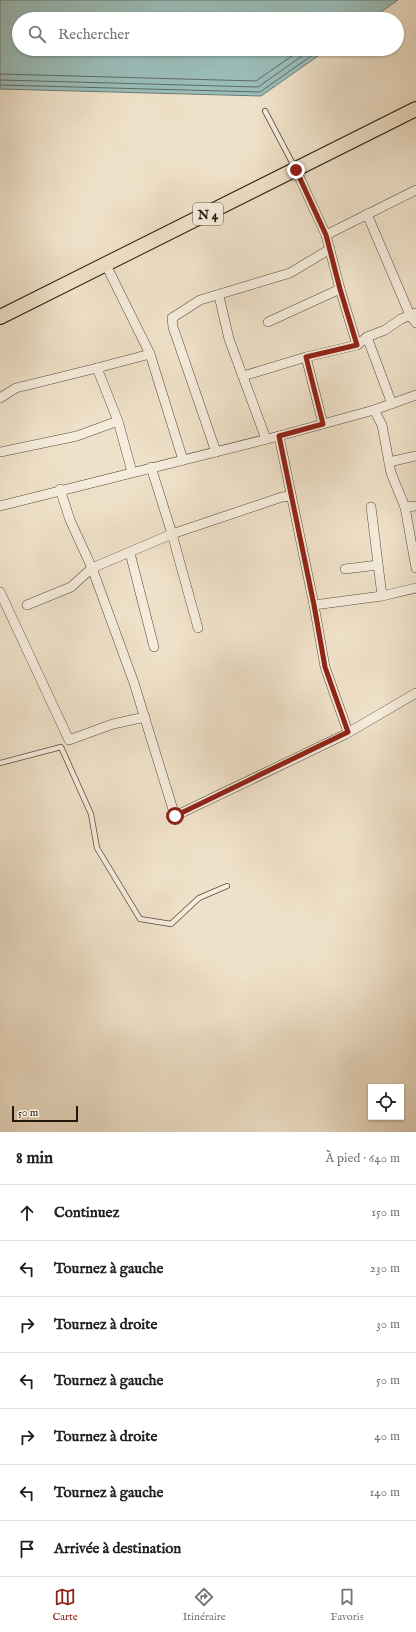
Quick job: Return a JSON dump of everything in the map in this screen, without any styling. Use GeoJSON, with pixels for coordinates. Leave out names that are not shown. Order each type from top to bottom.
{"type":"FeatureCollection","features":[{"type":"Feature","properties":{"kind":"highway","name":"N 4"},"geometry":{"type":"LineString","coordinates":[[0,317],[416,109]]}},
{"type":"Feature","properties":{"kind":"street"},"geometry":{"type":"LineString","coordinates":[[296,170],[326,235],[357,345]]}},
{"type":"Feature","properties":{"kind":"street"},"geometry":{"type":"LineString","coordinates":[[326,235],[415,192]]}},
{"type":"Feature","properties":{"kind":"street"},"geometry":{"type":"LineString","coordinates":[[243,376],[306,357],[357,345],[367,337],[390,327],[401,319],[414,317],[367,214]]}},
{"type":"Feature","properties":{"kind":"street"},"geometry":{"type":"LineString","coordinates":[[216,452],[172,322],[172,318],[198,302],[290,273],[330,249]]}},
{"type":"Feature","properties":{"kind":"street"},"geometry":{"type":"LineString","coordinates":[[106,265],[150,354],[183,460]]}},
{"type":"Feature","properties":{"kind":"street"},"geometry":{"type":"LineString","coordinates":[[268,322],[340,289]]}},
{"type":"Feature","properties":{"kind":"street"},"geometry":{"type":"LineString","coordinates":[[219,296],[229,339],[266,439]]}},
{"type":"Feature","properties":{"kind":"street"},"geometry":{"type":"LineString","coordinates":[[367,337],[392,404]]}},
{"type":"Feature","properties":{"kind":"street"},"geometry":{"type":"LineString","coordinates":[[0,398],[16,388],[150,354]]}},
{"type":"Feature","properties":{"kind":"street"},"geometry":{"type":"LineString","coordinates":[[306,357],[323,424]]}},
{"type":"Feature","properties":{"kind":"street"},"geometry":{"type":"LineString","coordinates":[[97,368],[118,421],[132,472]]}},
{"type":"Feature","properties":{"kind":"street"},"geometry":{"type":"LineString","coordinates":[[0,506],[60,489],[279,436],[374,410],[416,395]]}},
{"type":"Feature","properties":{"kind":"street"},"geometry":{"type":"LineString","coordinates":[[374,410],[382,425],[391,473],[405,508],[416,568]]}},
{"type":"Feature","properties":{"kind":"street"},"geometry":{"type":"LineString","coordinates":[[0,452],[77,436],[118,421]]}},
{"type":"Feature","properties":{"kind":"street"},"geometry":{"type":"LineString","coordinates":[[279,436],[314,605],[325,667],[348,732]]}},
{"type":"Feature","properties":{"kind":"street"},"geometry":{"type":"LineString","coordinates":[[389,462],[416,456]]}},
{"type":"Feature","properties":{"kind":"street"},"geometry":{"type":"LineString","coordinates":[[151,467],[172,534],[198,628]]}},
{"type":"Feature","properties":{"kind":"street"},"geometry":{"type":"LineString","coordinates":[[60,489],[70,520],[92,568],[134,683],[175,816],[348,732],[416,694]]}},
{"type":"Feature","properties":{"kind":"street"},"geometry":{"type":"LineString","coordinates":[[27,606],[71,587],[92,568],[172,534],[282,497],[291,496]]}},
{"type":"Feature","properties":{"kind":"street"},"geometry":{"type":"LineString","coordinates":[[405,508],[416,506]]}},
{"type":"Feature","properties":{"kind":"street"},"geometry":{"type":"LineString","coordinates":[[371,507],[382,596]]}},
{"type":"Feature","properties":{"kind":"street"},"geometry":{"type":"LineString","coordinates":[[130,553],[154,647]]}},
{"type":"Feature","properties":{"kind":"street"},"geometry":{"type":"LineString","coordinates":[[345,570],[378,565]]}},
{"type":"Feature","properties":{"kind":"street"},"geometry":{"type":"LineString","coordinates":[[314,605],[382,596],[416,588]]}},
{"type":"Feature","properties":{"kind":"street"},"geometry":{"type":"LineString","coordinates":[[0,592],[69,740],[113,724],[145,717]]}},
{"type":"Feature","properties":{"kind":"lane"},"geometry":{"type":"LineString","coordinates":[[265,111],[296,170]]}},
{"type":"Feature","properties":{"kind":"lane"},"geometry":{"type":"LineString","coordinates":[[0,763],[61,747],[92,814],[97,848],[140,919],[171,924],[199,898],[227,886]]}},
{"type":"Feature","properties":{"kind":"water"},"geometry":{"type":"Polygon","coordinates":[[[0,0],[398,0],[381,12],[12,12],[12,56],[318,56],[261,96],[0,89],[0,0]]]}},
{"type":"Feature","properties":{"kind":"route"},"geometry":{"type":"LineString","coordinates":[[175,816],[348,732],[325,667],[314,605],[279,436],[323,424],[306,357],[357,345],[326,235],[296,170]]}}]}
